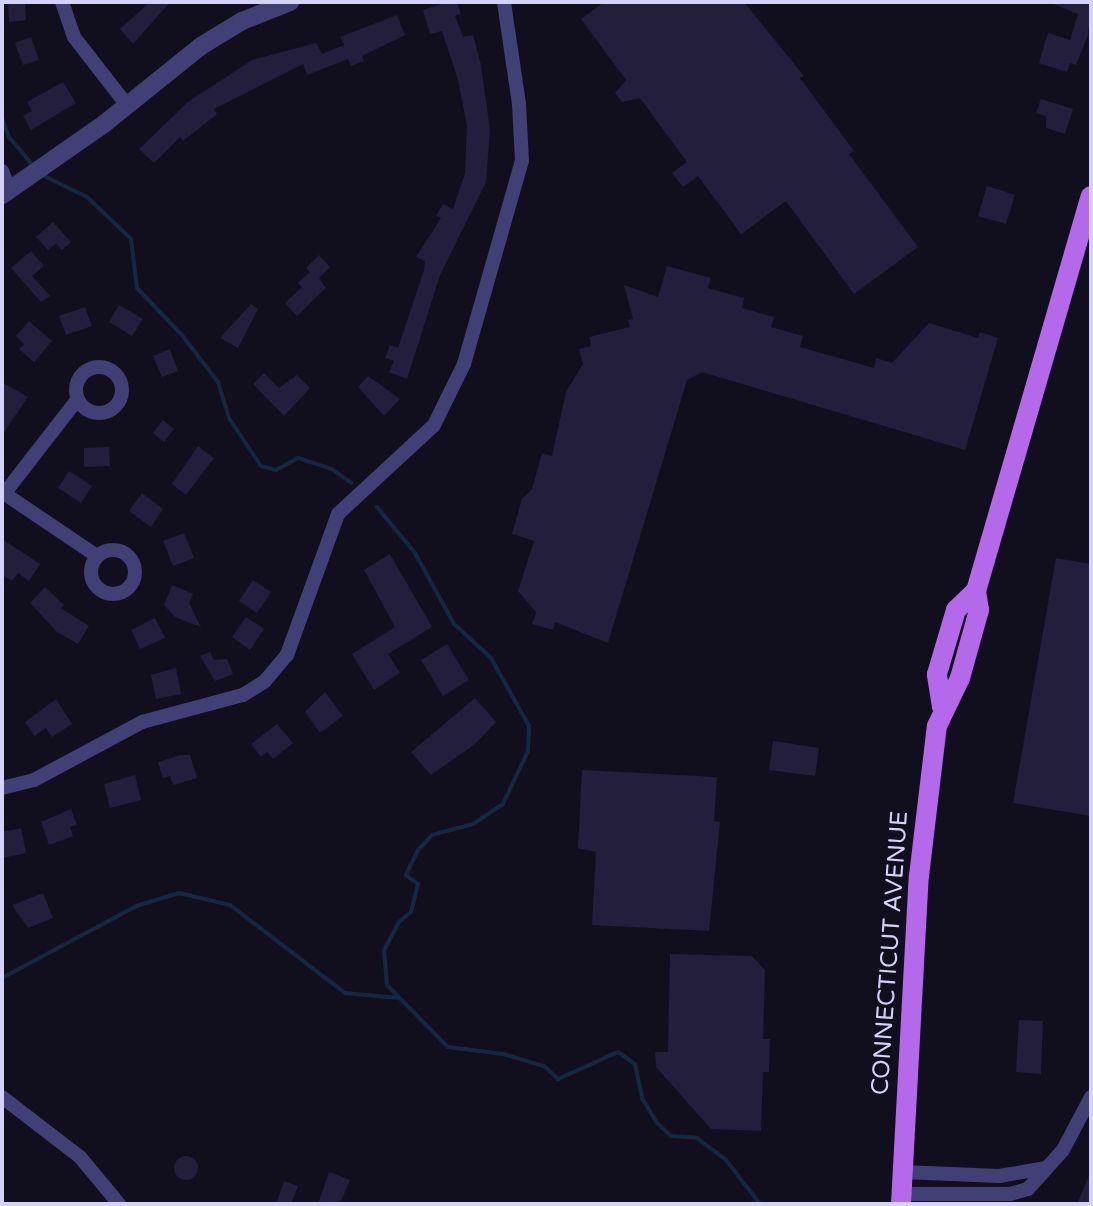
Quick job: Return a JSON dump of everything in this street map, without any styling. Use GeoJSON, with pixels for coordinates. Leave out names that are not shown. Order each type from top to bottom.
{"type":"FeatureCollection","features":[{"type":"Feature","properties":{"kind":"main road","name":"CONNECTICUT AVENUE"},"geometry":{"type":"LineString","coordinates":[[902,1199],[919,876],[942,707],[937,674],[956,610],[976,591],[1091,196]]}},
{"type":"Feature","properties":{"kind":"street"},"geometry":{"type":"LineString","coordinates":[[62,2],[74,37],[127,105]]}},
{"type":"Feature","properties":{"kind":"street"},"geometry":{"type":"LineString","coordinates":[[2,171],[6,192],[218,35],[290,2]]}},
{"type":"Feature","properties":{"kind":"street"},"geometry":{"type":"LineString","coordinates":[[2,788],[34,780],[142,722],[243,695],[265,681],[287,655],[333,522],[357,493],[434,425],[464,364],[522,161],[519,104],[504,2]]}},
{"type":"Feature","properties":{"kind":"street"},"geometry":{"type":"LineString","coordinates":[[77,400],[3,493],[97,556]]}},
{"type":"Feature","properties":{"kind":"street"},"geometry":{"type":"LineString","coordinates":[[2,1097],[80,1157],[119,1204]]}},
{"type":"Feature","properties":{"kind":"street"},"geometry":{"type":"LineString","coordinates":[[902,1199],[1010,1194],[1040,1181],[1046,1168],[1063,1150],[1091,1097]]}},
{"type":"Feature","properties":{"kind":"street"},"geometry":{"type":"LineString","coordinates":[[903,1172],[999,1176],[1046,1168]]}},
{"type":"Feature","properties":{"kind":"building"},"geometry":{"type":"Polygon","coordinates":[[[8,2],[25,2],[26,20],[9,22],[8,2]]]}},
{"type":"Feature","properties":{"kind":"building"},"geometry":{"type":"Polygon","coordinates":[[[150,2],[170,2],[133,44],[120,29],[150,2]]]}},
{"type":"Feature","properties":{"kind":"building"},"geometry":{"type":"Polygon","coordinates":[[[457,2],[461,14],[455,16],[463,37],[473,35],[481,65],[490,130],[486,182],[440,275],[407,379],[389,372],[394,361],[385,358],[390,345],[398,348],[424,270],[425,261],[416,257],[441,218],[436,216],[443,204],[453,209],[465,173],[467,126],[458,80],[442,31],[430,34],[423,10],[457,2]]]}},
{"type":"Feature","properties":{"kind":"building"},"geometry":{"type":"Polygon","coordinates":[[[604,2],[744,2],[804,76],[800,78],[854,151],[849,154],[918,247],[854,294],[786,201],[741,234],[698,176],[683,187],[672,173],[687,162],[640,98],[622,102],[615,93],[626,80],[581,19],[604,2]]]}},
{"type":"Feature","properties":{"kind":"building"},"geometry":{"type":"Polygon","coordinates":[[[1049,2],[1091,2],[1088,35],[1076,65],[1070,63],[1067,72],[1039,63],[1048,33],[1070,40],[1078,14],[1049,2]]]}},
{"type":"Feature","properties":{"kind":"building"},"geometry":{"type":"Polygon","coordinates":[[[397,15],[405,35],[362,56],[364,61],[351,66],[348,59],[307,75],[303,64],[214,109],[217,114],[183,141],[180,137],[154,163],[139,149],[188,102],[252,60],[316,43],[322,54],[344,45],[340,37],[397,15]]]}},
{"type":"Feature","properties":{"kind":"building"},"geometry":{"type":"Polygon","coordinates":[[[31,37],[39,60],[23,65],[15,43],[31,37]]]}},
{"type":"Feature","properties":{"kind":"building"},"geometry":{"type":"Polygon","coordinates":[[[63,82],[76,103],[31,130],[23,116],[32,111],[27,102],[63,82]]]}},
{"type":"Feature","properties":{"kind":"building"},"geometry":{"type":"Polygon","coordinates":[[[1041,99],[1073,109],[1065,134],[1046,128],[1046,116],[1036,113],[1041,99]]]}},
{"type":"Feature","properties":{"kind":"building"},"geometry":{"type":"Polygon","coordinates":[[[987,186],[1015,195],[1006,224],[978,216],[987,186]]]}},
{"type":"Feature","properties":{"kind":"building"},"geometry":{"type":"Polygon","coordinates":[[[53,222],[71,242],[62,250],[56,243],[48,250],[36,237],[53,222]]]}},
{"type":"Feature","properties":{"kind":"building"},"geometry":{"type":"Polygon","coordinates":[[[31,251],[44,266],[32,276],[50,296],[41,302],[11,268],[31,251]]]}},
{"type":"Feature","properties":{"kind":"building"},"geometry":{"type":"Polygon","coordinates":[[[319,255],[330,267],[319,278],[326,288],[297,316],[285,303],[302,287],[298,283],[310,272],[306,268],[319,255]]]}},
{"type":"Feature","properties":{"kind":"building"},"geometry":{"type":"Polygon","coordinates":[[[667,266],[711,278],[708,288],[744,298],[742,308],[774,317],[771,327],[803,336],[800,347],[874,368],[876,358],[892,363],[929,323],[978,338],[980,332],[998,338],[965,450],[702,372],[687,380],[608,643],[555,622],[553,630],[532,624],[536,612],[518,591],[534,541],[512,534],[522,499],[532,489],[542,453],[552,456],[566,392],[583,364],[579,349],[591,346],[589,337],[630,327],[628,320],[633,319],[624,285],[658,297],[667,266]]]}},
{"type":"Feature","properties":{"kind":"building"},"geometry":{"type":"Polygon","coordinates":[[[251,304],[258,309],[238,348],[220,338],[251,304]]]}},
{"type":"Feature","properties":{"kind":"building"},"geometry":{"type":"Polygon","coordinates":[[[119,305],[143,319],[132,336],[109,322],[119,305]]]}},
{"type":"Feature","properties":{"kind":"building"},"geometry":{"type":"Polygon","coordinates":[[[85,307],[92,326],[66,335],[59,316],[85,307]]]}},
{"type":"Feature","properties":{"kind":"building"},"geometry":{"type":"Polygon","coordinates":[[[29,321],[52,341],[34,362],[19,349],[24,344],[16,336],[29,321]]]}},
{"type":"Feature","properties":{"kind":"building"},"geometry":{"type":"Polygon","coordinates":[[[170,349],[178,371],[162,377],[153,356],[170,349]]]}},
{"type":"Feature","properties":{"kind":"building"},"geometry":{"type":"Polygon","coordinates":[[[264,373],[279,388],[297,375],[310,388],[284,416],[253,384],[264,373]]]}},
{"type":"Feature","properties":{"kind":"building"},"geometry":{"type":"Polygon","coordinates":[[[368,376],[400,399],[384,416],[358,387],[368,376]]]}},
{"type":"Feature","properties":{"kind":"building"},"geometry":{"type":"Polygon","coordinates":[[[2,382],[28,397],[2,435],[2,382]]]}},
{"type":"Feature","properties":{"kind":"building"},"geometry":{"type":"Polygon","coordinates":[[[163,420],[174,429],[164,442],[153,433],[163,420]]]}},
{"type":"Feature","properties":{"kind":"building"},"geometry":{"type":"Polygon","coordinates":[[[198,446],[214,458],[186,495],[172,484],[198,446]]]}},
{"type":"Feature","properties":{"kind":"building"},"geometry":{"type":"Polygon","coordinates":[[[109,447],[110,466],[84,467],[84,448],[109,447]]]}},
{"type":"Feature","properties":{"kind":"building"},"geometry":{"type":"Polygon","coordinates":[[[69,471],[92,486],[81,503],[58,488],[69,471]]]}},
{"type":"Feature","properties":{"kind":"building"},"geometry":{"type":"Polygon","coordinates":[[[142,493],[163,509],[151,527],[129,511],[142,493]]]}},
{"type":"Feature","properties":{"kind":"building"},"geometry":{"type":"Polygon","coordinates":[[[184,533],[194,558],[173,566],[163,541],[184,533]]]}},
{"type":"Feature","properties":{"kind":"building"},"geometry":{"type":"Polygon","coordinates":[[[2,539],[40,564],[29,581],[18,573],[12,581],[2,575],[2,539]]]}},
{"type":"Feature","properties":{"kind":"building"},"geometry":{"type":"Polygon","coordinates":[[[390,554],[432,627],[388,654],[400,673],[374,690],[352,654],[395,627],[364,570],[390,554]]]}},
{"type":"Feature","properties":{"kind":"building"},"geometry":{"type":"Polygon","coordinates":[[[1056,558],[1091,564],[1091,816],[1013,803],[1056,558]]]}},
{"type":"Feature","properties":{"kind":"building"},"geometry":{"type":"Polygon","coordinates":[[[253,580],[271,592],[257,613],[239,601],[253,580]]]}},
{"type":"Feature","properties":{"kind":"building"},"geometry":{"type":"Polygon","coordinates":[[[172,585],[193,594],[189,603],[201,627],[175,617],[164,605],[172,585]]]}},
{"type":"Feature","properties":{"kind":"building"},"geometry":{"type":"Polygon","coordinates":[[[45,587],[64,605],[61,608],[89,626],[78,644],[57,632],[30,603],[45,587]]]}},
{"type":"Feature","properties":{"kind":"building"},"geometry":{"type":"Polygon","coordinates":[[[246,617],[264,629],[250,650],[232,637],[246,617]]]}},
{"type":"Feature","properties":{"kind":"building"},"geometry":{"type":"Polygon","coordinates":[[[155,618],[165,638],[140,649],[131,630],[155,618]]]}},
{"type":"Feature","properties":{"kind":"building"},"geometry":{"type":"Polygon","coordinates":[[[447,644],[469,680],[443,696],[421,660],[447,644]]]}},
{"type":"Feature","properties":{"kind":"building"},"geometry":{"type":"Polygon","coordinates":[[[210,652],[214,660],[227,659],[233,674],[215,681],[200,656],[210,652]]]}},
{"type":"Feature","properties":{"kind":"building"},"geometry":{"type":"Polygon","coordinates":[[[176,668],[181,694],[156,699],[151,675],[176,668]]]}},
{"type":"Feature","properties":{"kind":"building"},"geometry":{"type":"Polygon","coordinates":[[[325,692],[343,716],[320,733],[305,712],[325,692]]]}},
{"type":"Feature","properties":{"kind":"building"},"geometry":{"type":"Polygon","coordinates":[[[475,698],[496,722],[475,744],[431,775],[411,752],[475,698]]]}},
{"type":"Feature","properties":{"kind":"building"},"geometry":{"type":"Polygon","coordinates":[[[56,699],[72,724],[52,737],[46,728],[34,736],[25,722],[56,699]]]}},
{"type":"Feature","properties":{"kind":"building"},"geometry":{"type":"Polygon","coordinates":[[[277,724],[293,743],[273,759],[267,752],[261,757],[251,744],[277,724]]]}},
{"type":"Feature","properties":{"kind":"building"},"geometry":{"type":"Polygon","coordinates":[[[773,741],[819,748],[815,776],[769,770],[773,741]]]}},
{"type":"Feature","properties":{"kind":"building"},"geometry":{"type":"Polygon","coordinates":[[[190,755],[197,778],[173,785],[170,776],[163,778],[158,762],[190,755]]]}},
{"type":"Feature","properties":{"kind":"building"},"geometry":{"type":"Polygon","coordinates":[[[582,770],[717,777],[714,821],[720,822],[709,931],[592,925],[596,852],[578,848],[582,770]]]}},
{"type":"Feature","properties":{"kind":"building"},"geometry":{"type":"Polygon","coordinates":[[[135,775],[141,800],[110,808],[104,784],[135,775]]]}},
{"type":"Feature","properties":{"kind":"building"},"geometry":{"type":"Polygon","coordinates":[[[71,809],[77,825],[70,827],[73,836],[49,845],[41,822],[71,809]]]}},
{"type":"Feature","properties":{"kind":"building"},"geometry":{"type":"Polygon","coordinates":[[[21,828],[26,853],[2,858],[2,832],[21,828]]]}},
{"type":"Feature","properties":{"kind":"building"},"geometry":{"type":"Polygon","coordinates":[[[43,893],[53,918],[28,928],[12,905],[43,893]]]}},
{"type":"Feature","properties":{"kind":"building"},"geometry":{"type":"Polygon","coordinates":[[[670,954],[752,956],[765,970],[763,1039],[770,1039],[769,1072],[763,1072],[761,1131],[711,1129],[656,1067],[655,1052],[668,1052],[670,954]]]}},
{"type":"Feature","properties":{"kind":"building"},"geometry":{"type":"Polygon","coordinates":[[[1019,1020],[1043,1021],[1041,1074],[1016,1072],[1019,1020]]]}},
{"type":"Feature","properties":{"kind":"building"},"geometry":{"type":"Polygon","coordinates":[[[186,1156],[194,1160],[198,1168],[194,1176],[186,1180],[178,1176],[174,1168],[178,1160],[186,1156]]]}},
{"type":"Feature","properties":{"kind":"building"},"geometry":{"type":"Polygon","coordinates":[[[1091,1171],[1091,1204],[1077,1204],[1091,1171]]]}},
{"type":"Feature","properties":{"kind":"building"},"geometry":{"type":"Polygon","coordinates":[[[329,1172],[350,1180],[341,1201],[318,1204],[329,1172]]]}},
{"type":"Feature","properties":{"kind":"building"},"geometry":{"type":"Polygon","coordinates":[[[284,1181],[298,1186],[291,1204],[276,1204],[284,1181]]]}},
{"type":"Feature","properties":{"kind":"waterway"},"geometry":{"type":"LineString","coordinates":[[2,118],[9,137],[33,166]]}},
{"type":"Feature","properties":{"kind":"waterway"},"geometry":{"type":"LineString","coordinates":[[42,175],[87,197],[131,239],[137,288],[181,334],[218,382],[229,418],[261,466],[276,470],[298,458],[332,469],[351,483]]}},
{"type":"Feature","properties":{"kind":"waterway"},"geometry":{"type":"LineString","coordinates":[[377,507],[415,553],[454,624],[491,658],[529,726],[528,751],[503,804],[473,824],[432,835],[418,850],[406,875],[418,884],[411,912],[399,922],[384,950],[387,985],[448,1047],[503,1054],[544,1066],[558,1079],[618,1052],[635,1064],[642,1098],[657,1123],[671,1136],[697,1138],[726,1160],[760,1204]]}},
{"type":"Feature","properties":{"kind":"waterway"},"geometry":{"type":"LineString","coordinates":[[2,978],[136,906],[179,893],[230,905],[345,993],[399,998]]}}]}
